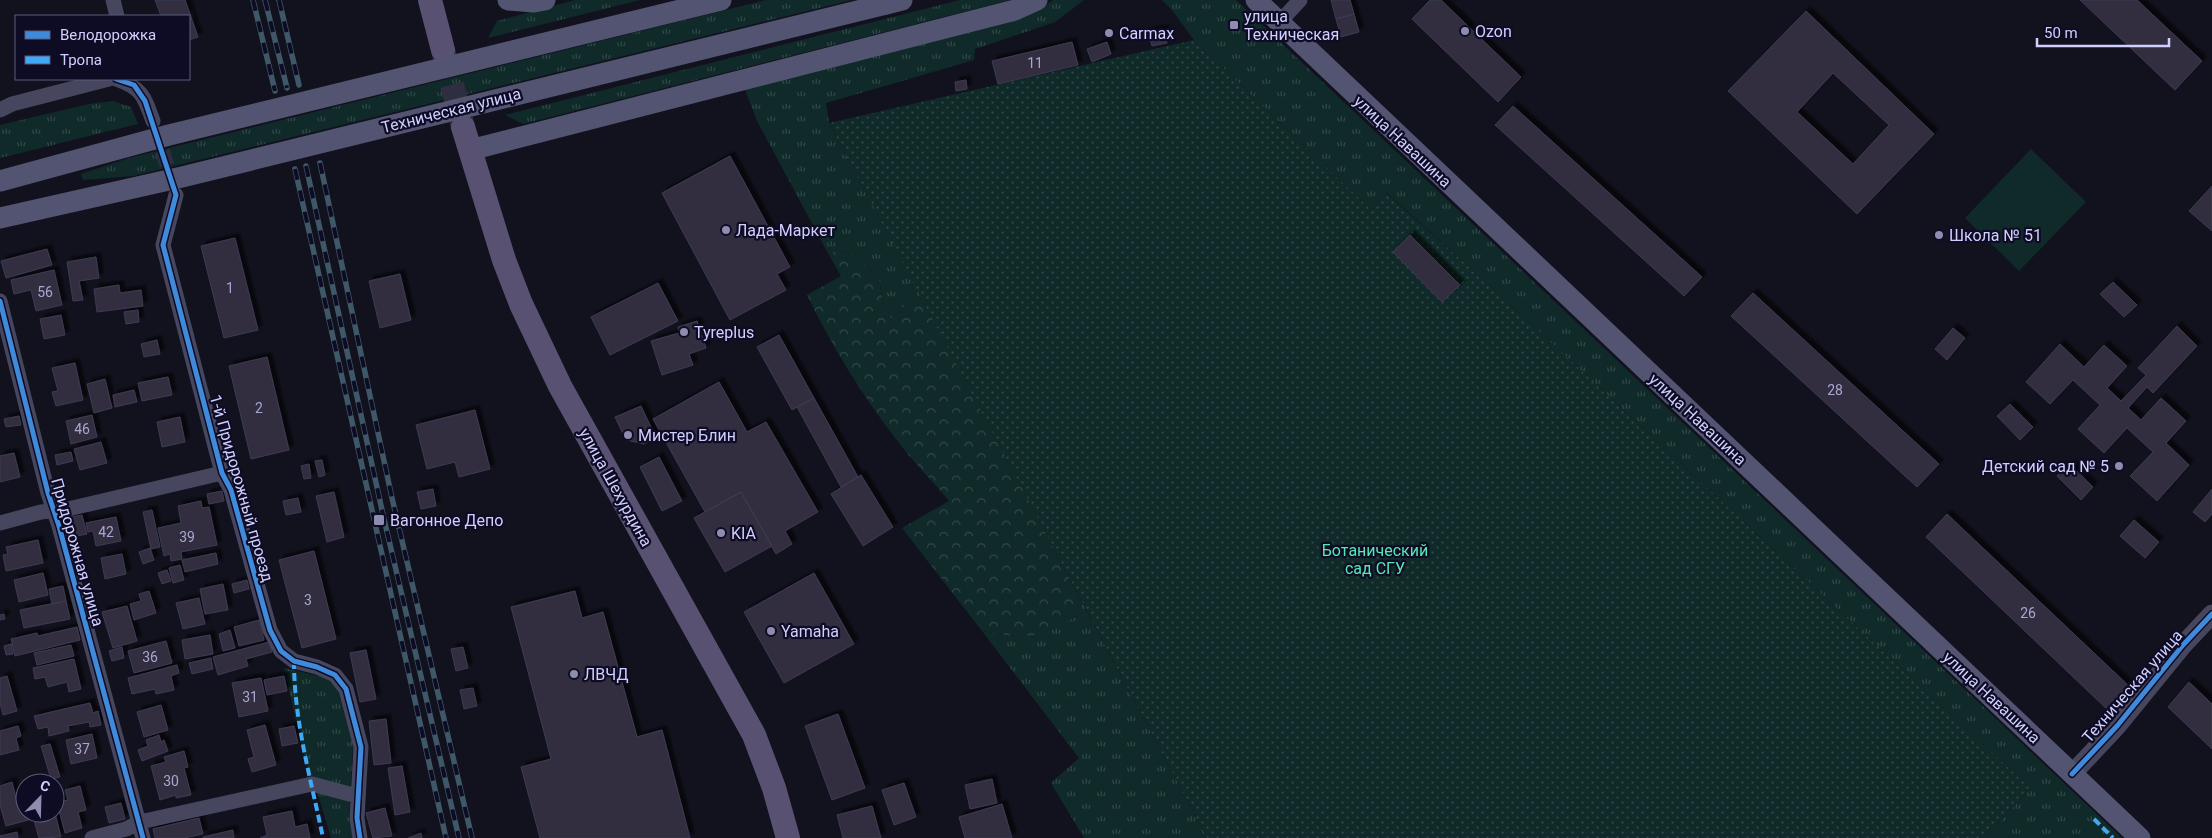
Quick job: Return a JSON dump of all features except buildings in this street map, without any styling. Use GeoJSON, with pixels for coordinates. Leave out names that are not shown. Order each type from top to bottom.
{"type":"FeatureCollection","features":[{"type":"Feature","properties":{"kind":"main road"},"geometry":{"type":"LineString","coordinates":[[430,0],[443,50]]}},
{"type":"Feature","properties":{"kind":"main road"},"geometry":{"type":"LineString","coordinates":[[508,0],[534,2],[545,0]]}},
{"type":"Feature","properties":{"kind":"main road"},"geometry":{"type":"LineString","coordinates":[[0,181],[169,135],[721,0]]}},
{"type":"Feature","properties":{"kind":"main road"},"geometry":{"type":"LineString","coordinates":[[470,150],[1015,10],[1036,0]]}},
{"type":"Feature","properties":{"kind":"main road","name":"улица Навашина"},"geometry":{"type":"LineString","coordinates":[[1256,0],[2140,838]]}},
{"type":"Feature","properties":{"kind":"main road","name":"Техническая улица"},"geometry":{"type":"LineString","coordinates":[[0,218],[182,177],[894,2]]}},
{"type":"Feature","properties":{"kind":"main road","name":"улица Шехурдина"},"geometry":{"type":"LineString","coordinates":[[463,127],[504,260],[521,304],[560,386],[754,734],[774,788],[788,838]]}},
{"type":"Feature","properties":{"kind":"street"},"geometry":{"type":"LineString","coordinates":[[113,0],[116,15]]}},
{"type":"Feature","properties":{"kind":"street"},"geometry":{"type":"LineString","coordinates":[[1279,23],[1300,0]]}},
{"type":"Feature","properties":{"kind":"street"},"geometry":{"type":"LineString","coordinates":[[0,110],[12,104],[105,80]]}},
{"type":"Feature","properties":{"kind":"street"},"geometry":{"type":"LineString","coordinates":[[119,80],[134,85],[145,101],[153,121]]}},
{"type":"Feature","properties":{"kind":"street","name":"1-й Придорожный проезд"},"geometry":{"type":"LineString","coordinates":[[176,195],[163,244],[222,473],[230,490],[270,630],[281,651],[294,661],[317,667],[335,675],[346,689],[361,747],[357,796],[357,818],[360,838]]}},
{"type":"Feature","properties":{"kind":"street","name":"Придорожная улица"},"geometry":{"type":"LineString","coordinates":[[0,301],[54,510],[143,838]]}},
{"type":"Feature","properties":{"kind":"street"},"geometry":{"type":"LineString","coordinates":[[0,523],[222,473]]}},
{"type":"Feature","properties":{"kind":"street","name":"Техническая улица"},"geometry":{"type":"LineString","coordinates":[[2072,774],[2117,726],[2183,645],[2212,614]]}},
{"type":"Feature","properties":{"kind":"street"},"geometry":{"type":"LineString","coordinates":[[92,838],[126,830],[140,822],[312,784],[357,796]]}},
{"type":"Feature","properties":{"kind":"green space"},"geometry":{"type":"Polygon","coordinates":[[[575,0],[640,0],[488,38],[497,21],[575,0]]]}},
{"type":"Feature","properties":{"kind":"green space"},"geometry":{"type":"Polygon","coordinates":[[[766,0],[852,0],[133,176],[83,180],[81,174],[129,158],[766,0]]]}},
{"type":"Feature","properties":{"kind":"green space"},"geometry":{"type":"Polygon","coordinates":[[[960,0],[1010,0],[523,124],[505,115],[960,0]]]}},
{"type":"Feature","properties":{"kind":"green space"},"geometry":{"type":"Polygon","coordinates":[[[1053,0],[1084,0],[1055,22],[975,49],[974,60],[826,103],[829,123],[921,295],[907,304],[891,319],[883,302],[879,279],[854,255],[836,250],[829,255],[757,121],[744,87],[1023,18],[1053,0]]]}},
{"type":"Feature","properties":{"kind":"green space"},"geometry":{"type":"Polygon","coordinates":[[[1162,0],[1236,0],[2122,838],[1986,838],[2030,788],[1486,282],[1386,192],[1371,210],[1194,40],[1172,10],[1162,0]]]}},
{"type":"Feature","properties":{"kind":"green space","name":"Ботанический сад СГУ"},"geometry":{"type":"Polygon","coordinates":[[[1194,40],[1371,210],[1385,192],[1486,282],[2030,788],[1986,838],[1207,838],[829,123],[1194,40]]]}},
{"type":"Feature","properties":{"kind":"green space"},"geometry":{"type":"Polygon","coordinates":[[[113,101],[131,107],[138,124],[0,158],[0,125],[89,104],[113,101]]]}},
{"type":"Feature","properties":{"kind":"green space"},"geometry":{"type":"Polygon","coordinates":[[[2031,149],[2086,202],[2019,271],[1965,218],[2031,149]]]}},
{"type":"Feature","properties":{"kind":"green space"},"geometry":{"type":"Polygon","coordinates":[[[836,250],[854,255],[879,279],[883,302],[891,319],[907,304],[921,295],[1082,602],[1076,617],[1045,634],[1017,637],[982,631],[902,528],[949,501],[902,447],[871,405],[837,351],[807,295],[841,276],[829,255],[836,250]]]}},
{"type":"Feature","properties":{"kind":"green space"},"geometry":{"type":"Polygon","coordinates":[[[1082,602],[1207,838],[1084,838],[1051,783],[1079,758],[982,631],[1017,637],[1076,617],[1082,602]]]}},
{"type":"Feature","properties":{"kind":"green space"},"geometry":{"type":"Polygon","coordinates":[[[284,668],[327,678],[341,691],[353,743],[349,817],[353,838],[331,838],[317,791],[309,777],[284,668]]]}},
{"type":"Feature","properties":{"kind":"tunnel"},"geometry":{"type":"LineString","coordinates":[[443,50],[463,127]]}},
{"type":"Feature","properties":{"kind":"tunnel"},"geometry":{"type":"LineString","coordinates":[[156,129],[174,189]]}},
{"type":"Feature","properties":{"kind":"railway"},"geometry":{"type":"LineString","coordinates":[[253,0],[275,91]]}},
{"type":"Feature","properties":{"kind":"railway"},"geometry":{"type":"LineString","coordinates":[[265,0],[287,88]]}},
{"type":"Feature","properties":{"kind":"railway"},"geometry":{"type":"LineString","coordinates":[[279,0],[299,85]]}},
{"type":"Feature","properties":{"kind":"railway"},"geometry":{"type":"LineString","coordinates":[[320,163],[392,498],[472,838]]}},
{"type":"Feature","properties":{"kind":"railway"},"geometry":{"type":"LineString","coordinates":[[306,166],[384,519],[459,838]]}},
{"type":"Feature","properties":{"kind":"railway"},"geometry":{"type":"LineString","coordinates":[[295,169],[446,838]]}},
{"type":"Feature","properties":{"kind":"marked path"},"geometry":{"type":"LineString","coordinates":[[294,661],[300,728],[323,838]]}},
{"type":"Feature","properties":{"kind":"marked path"},"geometry":{"type":"LineString","coordinates":[[2094,819],[2113,838]]}},
{"type":"Feature","properties":{"kind":"cycle path"},"geometry":{"type":"LineString","coordinates":[[119,80],[134,85],[145,101],[176,195],[163,245],[222,473],[231,490],[270,630],[281,651],[294,661],[317,667],[335,675],[346,689],[361,747],[357,818],[360,838]]}},
{"type":"Feature","properties":{"kind":"cycle path"},"geometry":{"type":"LineString","coordinates":[[0,301],[48,493],[59,526],[143,838]]}},
{"type":"Feature","properties":{"kind":"cycle path"},"geometry":{"type":"LineString","coordinates":[[2072,774],[2117,726],[2183,645],[2212,614]]}},
{"type":"Feature","properties":{"kind":"place","name":"улица Техническая"},"geometry":{"type":"Point","coordinates":[1234,25]}},
{"type":"Feature","properties":{"kind":"place","name":"Ozon"},"geometry":{"type":"Point","coordinates":[1465,31]}},
{"type":"Feature","properties":{"kind":"place","name":"Carmax"},"geometry":{"type":"Point","coordinates":[1109,33]}},
{"type":"Feature","properties":{"kind":"place","name":"Лада-Маркет"},"geometry":{"type":"Point","coordinates":[726,230]}},
{"type":"Feature","properties":{"kind":"place","name":"Школа № 51"},"geometry":{"type":"Point","coordinates":[1939,235]}},
{"type":"Feature","properties":{"kind":"place","name":"Tyreplus"},"geometry":{"type":"Point","coordinates":[684,332]}},
{"type":"Feature","properties":{"kind":"place","name":"Мистер Блин"},"geometry":{"type":"Point","coordinates":[628,435]}},
{"type":"Feature","properties":{"kind":"place","name":"Детский сад № 5"},"geometry":{"type":"Point","coordinates":[2119,466]}},
{"type":"Feature","properties":{"kind":"place","name":"Вагонное Депо"},"geometry":{"type":"Point","coordinates":[379,520]}},
{"type":"Feature","properties":{"kind":"place","name":"KIA"},"geometry":{"type":"Point","coordinates":[721,533]}},
{"type":"Feature","properties":{"kind":"place","name":"Yamaha"},"geometry":{"type":"Point","coordinates":[771,631]}},
{"type":"Feature","properties":{"kind":"place","name":"ЛВЧД"},"geometry":{"type":"Point","coordinates":[574,674]}}]}
